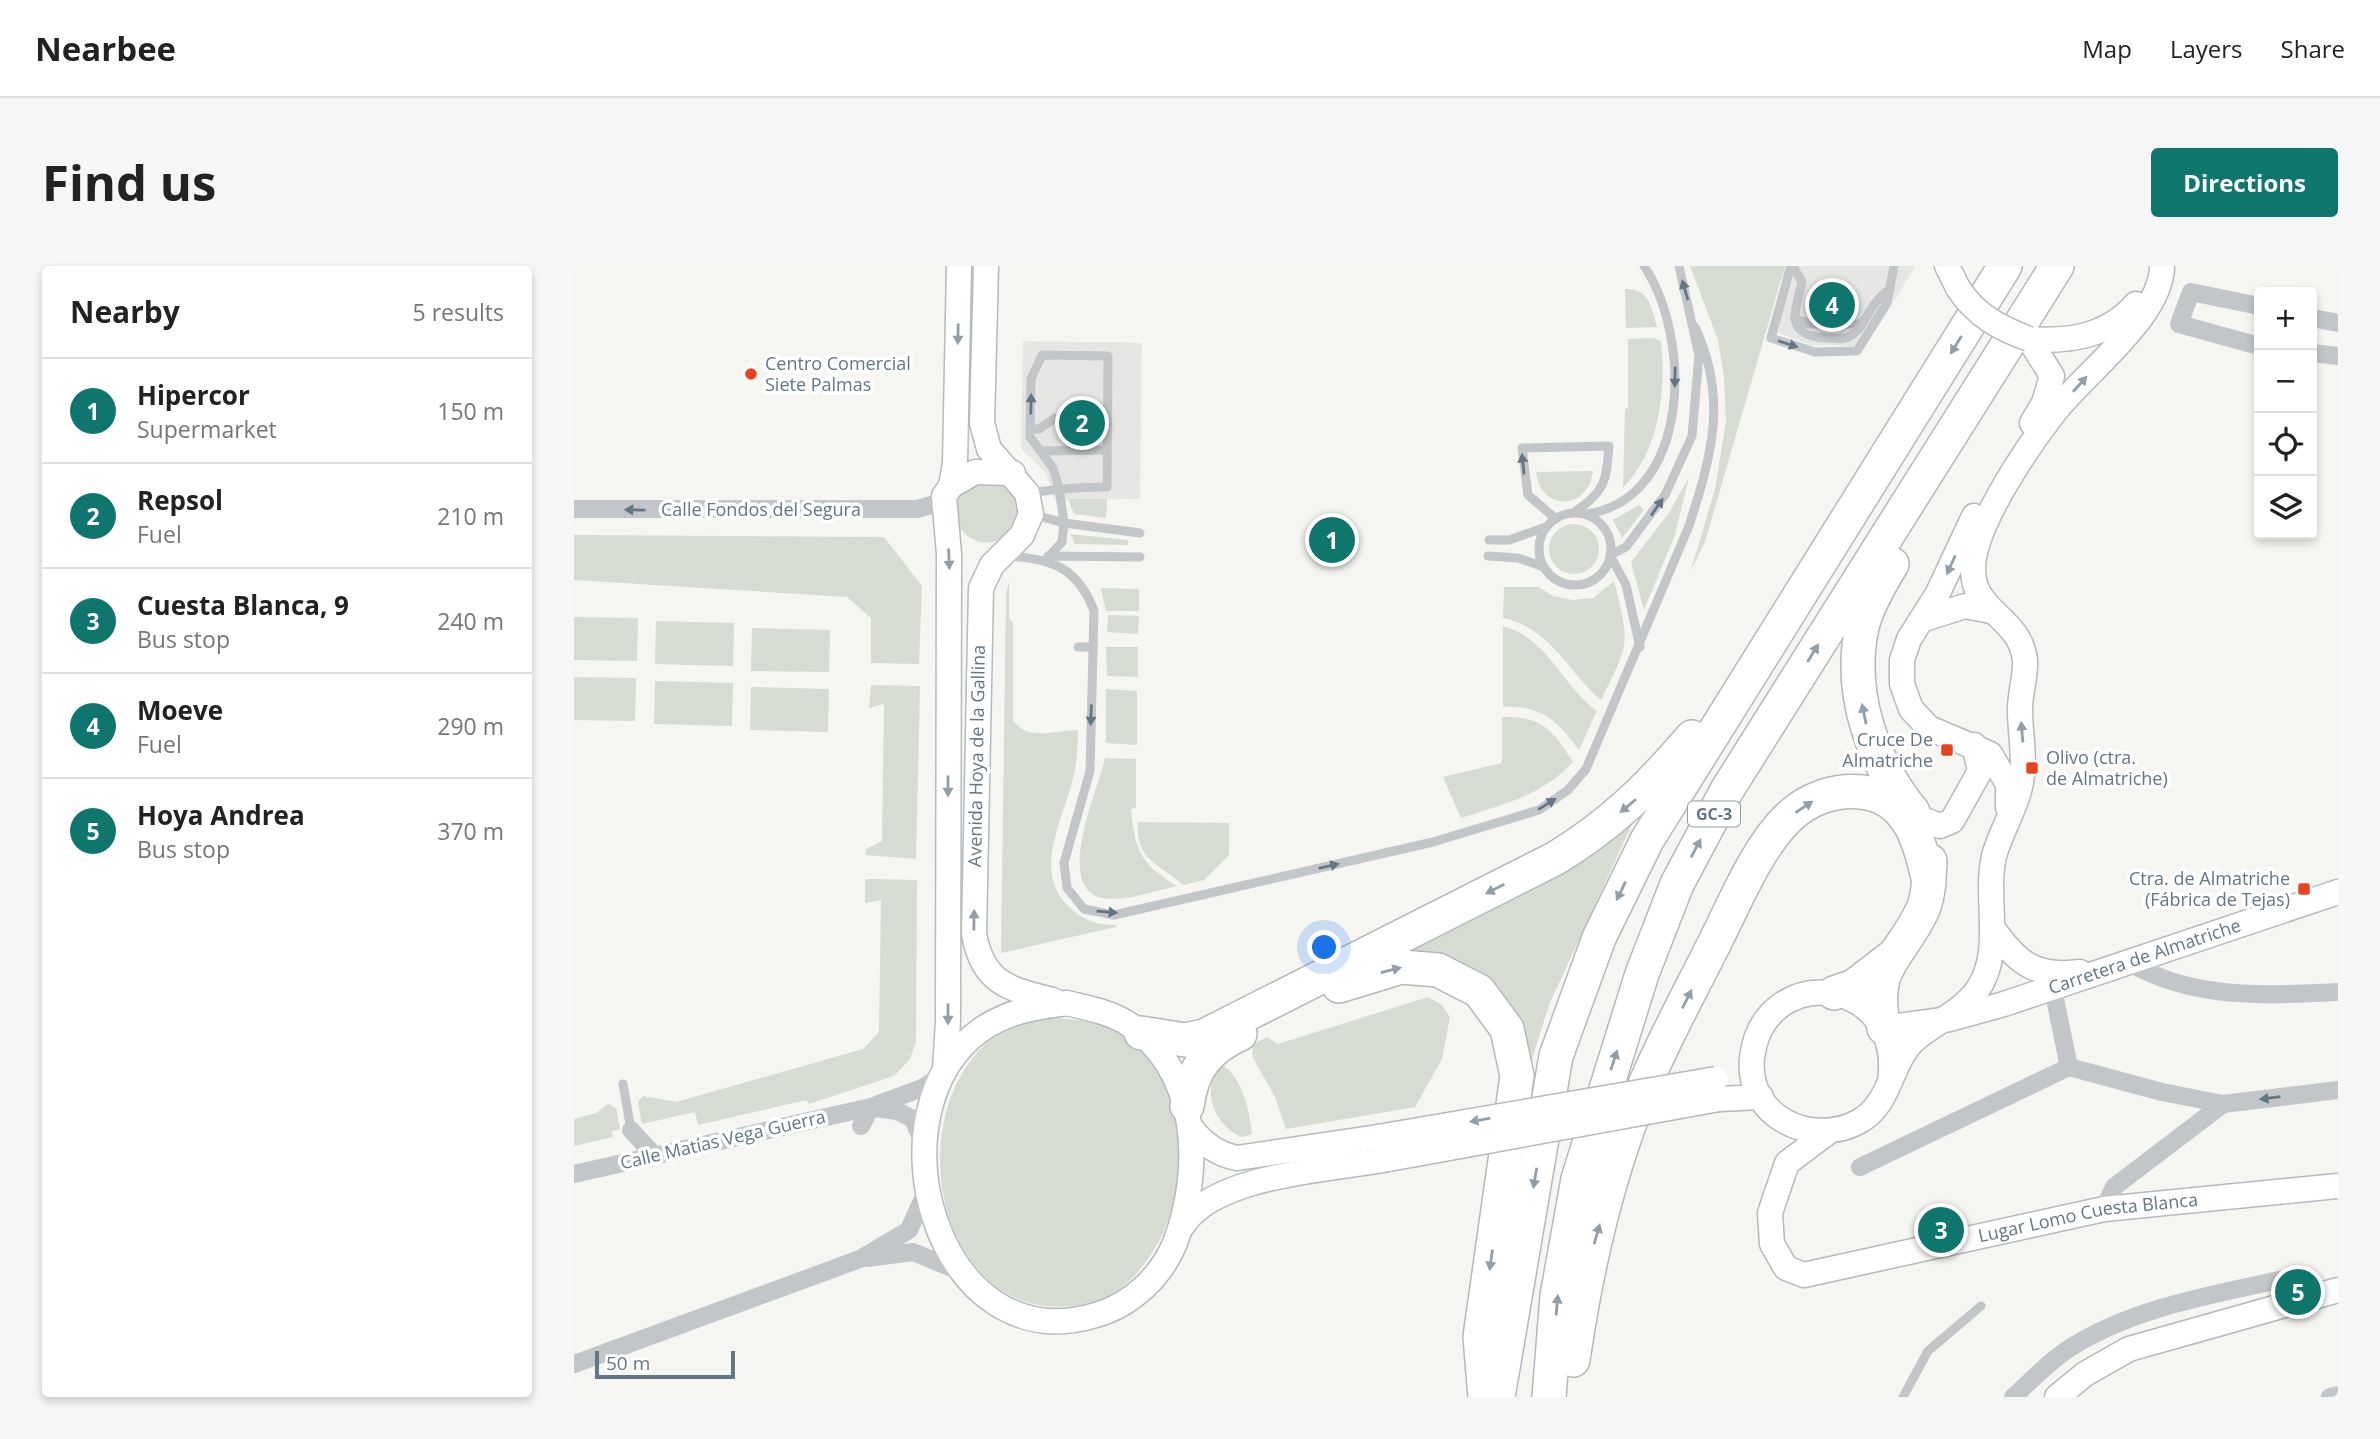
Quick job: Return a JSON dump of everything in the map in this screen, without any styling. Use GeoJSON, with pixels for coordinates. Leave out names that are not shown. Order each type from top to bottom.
{"type":"FeatureCollection","features":[{"type":"Feature","properties":{"kind":"highway","name":"GC-3"},"geometry":{"type":"LineString","coordinates":[[1498,1397],[1556,1056],[1598,938],[1647,840],[2005,266]]}},
{"type":"Feature","properties":{"kind":"highway","name":"GC-3"},"geometry":{"type":"LineString","coordinates":[[1549,1397],[1557,1296],[1578,1179],[1642,974],[1677,884],[1727,790],[2057,266]]}},
{"type":"Feature","properties":{"kind":"highway","name":"GC-3"},"geometry":{"type":"LineString","coordinates":[[1929,883],[1928,838],[1917,817],[1892,786],[1866,725],[1857,681],[1862,626],[1883,579],[2000,388],[2038,296]]}},
{"type":"Feature","properties":{"kind":"highway"},"geometry":{"type":"LineString","coordinates":[[1141,1033],[1155,1038],[1185,1040],[1204,1035],[1556,858],[1593,835],[1642,794],[1705,722],[1770,623],[1847,518]]}},
{"type":"Feature","properties":{"kind":"highway"},"geometry":{"type":"LineString","coordinates":[[1569,1397],[1585,1275],[1616,1167],[1649,1074],[1738,897],[1770,841],[1789,817],[1811,801],[1839,792],[1863,792],[1886,798],[1905,815],[1917,838],[1929,883],[1924,908],[1893,956],[1877,998],[1884,1028]]}},
{"type":"Feature","properties":{"kind":"highway"},"geometry":{"type":"LineString","coordinates":[[1834,993],[1854,986],[1893,956]]}},
{"type":"Feature","properties":{"kind":"highway"},"geometry":{"type":"LineString","coordinates":[[1189,1117],[1192,1077],[1202,1060],[1217,1046],[1349,982],[1401,967],[1438,970],[1479,991],[1507,1029],[1517,1076],[1480,1337],[1485,1397]]}},
{"type":"Feature","properties":{"kind":"street","name":"Avenida Hoya de la Gallina"},"geometry":{"type":"LineString","coordinates":[[945,1072],[948,491],[956,463],[960,266]]}},
{"type":"Feature","properties":{"kind":"street"},"geometry":{"type":"LineString","coordinates":[[986,266],[982,423],[989,449],[1013,473],[1029,503]]}},
{"type":"Feature","properties":{"kind":"street"},"geometry":{"type":"LineString","coordinates":[[1947,266],[1968,304],[1996,326],[2037,345],[2096,333],[2126,316],[2148,290],[2161,266]]}},
{"type":"Feature","properties":{"kind":"street"},"geometry":{"type":"LineString","coordinates":[[1755,1044],[1752,1061],[1787,1163],[1828,1133],[1863,1120],[1875,1109],[1907,1047],[1950,1018],[1977,990],[1992,951],[1990,891],[1994,857],[2018,793],[2024,762],[2020,706],[2025,660],[2017,639],[1978,596],[1972,571],[1978,541],[1994,505],[2053,414],[2140,319],[2162,279],[2161,266]]}},
{"type":"Feature","properties":{"kind":"street"},"geometry":{"type":"LineString","coordinates":[[2254,305],[2191,292],[2179,324],[2254,345]]}},
{"type":"Feature","properties":{"kind":"street"},"geometry":{"type":"LineString","coordinates":[[2317,319],[2338,323]]}},
{"type":"Feature","properties":{"kind":"street"},"geometry":{"type":"LineString","coordinates":[[2006,821],[2008,785],[1990,754],[1929,728],[1911,709],[1902,684],[1902,660],[1909,639],[1948,572],[1970,522],[2044,403],[2052,376],[2037,345]]}},
{"type":"Feature","properties":{"kind":"street"},"geometry":{"type":"LineString","coordinates":[[2317,354],[2338,356]]}},
{"type":"Feature","properties":{"kind":"street"},"geometry":{"type":"LineString","coordinates":[[948,491],[975,472],[1013,473]]}},
{"type":"Feature","properties":{"kind":"street","name":"Calle Fondos del Segura"},"geometry":{"type":"LineString","coordinates":[[574,509],[918,509],[935,504],[948,491]]}},
{"type":"Feature","properties":{"kind":"street","name":"Avenida Hoya de la Gallina"},"geometry":{"type":"LineString","coordinates":[[1029,503],[1022,535],[1000,555],[985,574],[981,588],[974,934],[982,961],[997,981],[1009,988],[1102,1012],[1125,1021],[1141,1033],[1157,1048],[1173,1070],[1189,1117]]}},
{"type":"Feature","properties":{"kind":"street"},"geometry":{"type":"LineString","coordinates":[[1922,620],[1965,606],[1990,611]]}},
{"type":"Feature","properties":{"kind":"street"},"geometry":{"type":"LineString","coordinates":[[1917,817],[1940,826],[1952,821],[1980,771],[1974,745]]}},
{"type":"Feature","properties":{"kind":"street","name":"Carretera de Almatriche"},"geometry":{"type":"LineString","coordinates":[[1950,1018],[2053,989],[2115,965],[2338,892]]}},
{"type":"Feature","properties":{"kind":"street"},"geometry":{"type":"LineString","coordinates":[[1992,927],[2022,963],[2054,975],[2115,965],[2220,991],[2301,994],[2338,992]]}},
{"type":"Feature","properties":{"kind":"street"},"geometry":{"type":"LineString","coordinates":[[2053,989],[2069,1067]]}},
{"type":"Feature","properties":{"kind":"street"},"geometry":{"type":"LineString","coordinates":[[1717,1088],[1755,1044],[1767,1018],[1786,1002],[1810,994],[1834,993],[1857,1001],[1884,1028],[1893,1062],[1890,1082]]}},
{"type":"Feature","properties":{"kind":"street"},"geometry":{"type":"LineString","coordinates":[[1067,1003],[1028,1008],[998,1020],[965,1044],[945,1072],[933,1101],[926,1149],[928,1187],[940,1237],[959,1271],[976,1289],[1009,1311],[1047,1320],[1084,1319],[1132,1298],[1163,1267],[1180,1228],[1189,1192],[1189,1117]]}},
{"type":"Feature","properties":{"kind":"street"},"geometry":{"type":"LineString","coordinates":[[1884,1028],[1950,1018]]}},
{"type":"Feature","properties":{"kind":"street"},"geometry":{"type":"LineString","coordinates":[[1860,1167],[2069,1067],[2162,1092],[2223,1104],[2338,1090]]}},
{"type":"Feature","properties":{"kind":"street","name":"Calle Matías Vega Guerra"},"geometry":{"type":"LineString","coordinates":[[574,1174],[871,1107],[922,1088],[945,1072]]}},
{"type":"Feature","properties":{"kind":"street"},"geometry":{"type":"LineString","coordinates":[[1180,1228],[1191,1212],[1205,1201],[1238,1186],[1381,1149],[1717,1088],[1765,1102],[1782,1120],[1795,1127],[1828,1133]]}},
{"type":"Feature","properties":{"kind":"street"},"geometry":{"type":"LineString","coordinates":[[2104,1209],[2114,1187],[2223,1104]]}},
{"type":"Feature","properties":{"kind":"street"},"geometry":{"type":"LineString","coordinates":[[861,1126],[871,1107]]}},
{"type":"Feature","properties":{"kind":"street","name":"Calle Matías Vega Guerra"},"geometry":{"type":"LineString","coordinates":[[871,1107],[897,1111],[913,1119],[926,1149]]}},
{"type":"Feature","properties":{"kind":"street"},"geometry":{"type":"LineString","coordinates":[[1189,1117],[1204,1145],[1223,1155],[1237,1158],[1381,1149]]}},
{"type":"Feature","properties":{"kind":"street"},"geometry":{"type":"LineString","coordinates":[[631,1130],[654,1156]]}},
{"type":"Feature","properties":{"kind":"street"},"geometry":{"type":"LineString","coordinates":[[671,1169],[677,1151]]}},
{"type":"Feature","properties":{"kind":"street","name":"Lugar Lomo Cuesta Blanca"},"geometry":{"type":"LineString","coordinates":[[1787,1163],[1770,1213],[1772,1244],[1786,1269],[1804,1275],[2104,1209],[2338,1186]]}},
{"type":"Feature","properties":{"kind":"street"},"geometry":{"type":"LineString","coordinates":[[574,1364],[860,1259],[909,1230],[928,1187]]}},
{"type":"Feature","properties":{"kind":"street"},"geometry":{"type":"LineString","coordinates":[[860,1259],[913,1252],[959,1271]]}},
{"type":"Feature","properties":{"kind":"street"},"geometry":{"type":"LineString","coordinates":[[2013,1397],[2069,1348],[2123,1321],[2190,1300],[2293,1277],[2330,1292]]}},
{"type":"Feature","properties":{"kind":"street"},"geometry":{"type":"LineString","coordinates":[[2057,1397],[2085,1374],[2129,1349],[2330,1292]]}},
{"type":"Feature","properties":{"kind":"street"},"geometry":{"type":"LineString","coordinates":[[2330,1397],[2338,1395]]}},
{"type":"Feature","properties":{"kind":"lane"},"geometry":{"type":"LineString","coordinates":[[1489,540],[1509,540],[1548,526],[1556,519],[1616,507],[1637,491],[1655,464],[1667,432],[1676,377],[1672,328],[1658,291],[1644,266]]}},
{"type":"Feature","properties":{"kind":"lane"},"geometry":{"type":"LineString","coordinates":[[1610,555],[1626,547],[1665,495],[1692,436],[1699,355],[1695,327],[1679,266]]}},
{"type":"Feature","properties":{"kind":"lane"},"geometry":{"type":"LineString","coordinates":[[1792,266],[1771,338],[1815,352],[1857,351],[1887,303],[1894,266]]}},
{"type":"Feature","properties":{"kind":"lane"},"geometry":{"type":"LineString","coordinates":[[1792,266],[1802,282],[1794,318],[1809,324],[1847,327],[1860,324],[1875,299],[1889,289]]}},
{"type":"Feature","properties":{"kind":"lane"},"geometry":{"type":"LineString","coordinates":[[1032,557],[1066,570],[1086,591],[1094,611],[1090,771],[1064,863],[1067,888],[1084,909],[1114,915],[1433,842],[1539,810],[1568,790],[1586,769],[1640,647],[1689,526],[1709,449],[1715,411],[1709,357],[1695,327]]}},
{"type":"Feature","properties":{"kind":"lane"},"geometry":{"type":"LineString","coordinates":[[1029,503],[1059,488],[1107,487],[1108,356],[1042,355],[1031,379],[1030,437],[1042,451],[1059,488],[1064,523],[1062,542],[1049,556]]}},
{"type":"Feature","properties":{"kind":"lane"},"geometry":{"type":"LineString","coordinates":[[1030,429],[1039,429],[1055,418],[1107,419]]}},
{"type":"Feature","properties":{"kind":"lane"},"geometry":{"type":"LineString","coordinates":[[1556,519],[1528,495],[1522,448],[1609,446],[1606,481],[1581,512]]}},
{"type":"Feature","properties":{"kind":"lane"},"geometry":{"type":"LineString","coordinates":[[1042,451],[1107,450]]}},
{"type":"Feature","properties":{"kind":"lane"},"geometry":{"type":"LineString","coordinates":[[1029,503],[1064,523],[1140,533]]}},
{"type":"Feature","properties":{"kind":"lane"},"geometry":{"type":"LineString","coordinates":[[1488,556],[1518,558],[1545,568],[1563,583],[1586,583],[1605,569],[1611,545],[1605,530],[1594,517],[1581,512]]}},
{"type":"Feature","properties":{"kind":"lane"},"geometry":{"type":"LineString","coordinates":[[1545,568],[1539,547],[1548,526]]}},
{"type":"Feature","properties":{"kind":"lane"},"geometry":{"type":"LineString","coordinates":[[1000,555],[1140,557]]}},
{"type":"Feature","properties":{"kind":"lane"},"geometry":{"type":"LineString","coordinates":[[1610,555],[1626,585],[1640,647]]}},
{"type":"Feature","properties":{"kind":"lane"},"geometry":{"type":"LineString","coordinates":[[1078,647],[1093,647]]}},
{"type":"Feature","properties":{"kind":"lane"},"geometry":{"type":"LineString","coordinates":[[622,1084],[631,1130]]}},
{"type":"Feature","properties":{"kind":"lane"},"geometry":{"type":"LineString","coordinates":[[1903,1397],[1928,1351],[1980,1306]]}},
{"type":"Feature","properties":{"kind":"shaded area"},"geometry":{"type":"Polygon","coordinates":[[[1690,266],[1785,266],[1705,542],[1691,570],[1715,489],[1726,421],[1724,377],[1718,340],[1690,266]]]}},
{"type":"Feature","properties":{"kind":"shaded area"},"geometry":{"type":"Polygon","coordinates":[[[1785,266],[1915,267],[1891,306],[1883,301],[1856,346],[1810,345],[1776,332],[1792,280],[1781,278],[1785,266]]]}},
{"type":"Feature","properties":{"kind":"shaded area"},"geometry":{"type":"Polygon","coordinates":[[[1625,289],[1633,289],[1644,295],[1651,305],[1657,327],[1626,328],[1625,289]]]}},
{"type":"Feature","properties":{"kind":"shaded area"},"geometry":{"type":"Polygon","coordinates":[[[1653,338],[1661,341],[1662,380],[1658,419],[1645,456],[1623,488],[1625,409],[1628,408],[1628,339],[1653,338]]]}},
{"type":"Feature","properties":{"kind":"shaded area"},"geometry":{"type":"Polygon","coordinates":[[[1023,341],[1142,343],[1140,499],[1055,500],[1046,473],[1021,449],[1023,341]]]}},
{"type":"Feature","properties":{"kind":"shaded area"},"geometry":{"type":"Polygon","coordinates":[[[1593,471],[1583,494],[1564,502],[1546,494],[1536,472],[1593,471]]]}},
{"type":"Feature","properties":{"kind":"shaded area"},"geometry":{"type":"Polygon","coordinates":[[[1689,477],[1675,535],[1644,610],[1631,562],[1669,513],[1689,477]]]}},
{"type":"Feature","properties":{"kind":"shaded area"},"geometry":{"type":"Polygon","coordinates":[[[1006,483],[1019,505],[1018,516],[1012,528],[1001,538],[989,542],[977,541],[967,535],[959,526],[955,513],[956,500],[964,485],[1006,483]]]}},
{"type":"Feature","properties":{"kind":"shaded area"},"geometry":{"type":"Polygon","coordinates":[[[1068,499],[1107,499],[1106,518],[1074,514],[1068,499]]]}},
{"type":"Feature","properties":{"kind":"shaded area"},"geometry":{"type":"Polygon","coordinates":[[[1639,505],[1644,510],[1622,538],[1613,520],[1639,505]]]}},
{"type":"Feature","properties":{"kind":"shaded area"},"geometry":{"type":"Polygon","coordinates":[[[1574,524],[1592,531],[1599,549],[1592,567],[1574,574],[1556,567],[1549,549],[1556,531],[1574,524]]]}},
{"type":"Feature","properties":{"kind":"shaded area"},"geometry":{"type":"Polygon","coordinates":[[[1070,534],[1128,540],[1128,545],[1075,544],[1070,534]]]}},
{"type":"Feature","properties":{"kind":"shaded area"},"geometry":{"type":"Polygon","coordinates":[[[574,535],[884,537],[922,586],[919,664],[871,663],[871,618],[847,597],[574,580],[574,535]]]}},
{"type":"Feature","properties":{"kind":"shaded area"},"geometry":{"type":"Polygon","coordinates":[[[1614,581],[1623,618],[1624,642],[1618,666],[1601,700],[1546,641],[1520,623],[1503,618],[1504,587],[1539,587],[1553,596],[1573,600],[1593,598],[1614,581]]]}},
{"type":"Feature","properties":{"kind":"shaded area"},"geometry":{"type":"Polygon","coordinates":[[[1009,582],[1009,618],[1013,623],[1013,720],[1019,727],[1034,733],[1078,730],[1074,772],[1054,844],[1052,877],[1058,892],[1073,911],[1090,921],[1116,927],[1001,953],[1006,593],[1009,582]]]}},
{"type":"Feature","properties":{"kind":"shaded area"},"geometry":{"type":"Polygon","coordinates":[[[1101,588],[1139,589],[1139,611],[1106,611],[1101,588]]]}},
{"type":"Feature","properties":{"kind":"shaded area"},"geometry":{"type":"Polygon","coordinates":[[[1108,615],[1139,616],[1138,634],[1107,632],[1108,615]]]}},
{"type":"Feature","properties":{"kind":"shaded area"},"geometry":{"type":"Polygon","coordinates":[[[574,617],[638,618],[637,661],[574,660],[574,617]]]}},
{"type":"Feature","properties":{"kind":"shaded area"},"geometry":{"type":"Polygon","coordinates":[[[656,621],[734,623],[733,666],[655,664],[656,621]]]}},
{"type":"Feature","properties":{"kind":"shaded area"},"geometry":{"type":"Polygon","coordinates":[[[1503,626],[1532,641],[1597,711],[1579,750],[1547,716],[1528,709],[1503,707],[1503,626]]]}},
{"type":"Feature","properties":{"kind":"shaded area"},"geometry":{"type":"Polygon","coordinates":[[[752,628],[830,630],[829,672],[751,671],[752,628]]]}},
{"type":"Feature","properties":{"kind":"shaded area"},"geometry":{"type":"Polygon","coordinates":[[[1106,647],[1138,647],[1138,677],[1107,676],[1106,647]]]}},
{"type":"Feature","properties":{"kind":"shaded area"},"geometry":{"type":"Polygon","coordinates":[[[574,677],[636,678],[635,721],[574,720],[574,677]]]}},
{"type":"Feature","properties":{"kind":"shaded area"},"geometry":{"type":"Polygon","coordinates":[[[655,681],[733,683],[732,726],[654,724],[655,681]]]}},
{"type":"Feature","properties":{"kind":"shaded area"},"geometry":{"type":"Polygon","coordinates":[[[871,685],[920,686],[916,859],[866,855],[866,849],[882,841],[884,704],[869,708],[871,685]]]}},
{"type":"Feature","properties":{"kind":"shaded area"},"geometry":{"type":"Polygon","coordinates":[[[751,687],[829,689],[828,732],[750,730],[751,687]]]}},
{"type":"Feature","properties":{"kind":"shaded area"},"geometry":{"type":"Polygon","coordinates":[[[1106,689],[1137,691],[1137,745],[1106,743],[1106,689]]]}},
{"type":"Feature","properties":{"kind":"shaded area"},"geometry":{"type":"Polygon","coordinates":[[[1502,717],[1527,719],[1545,727],[1559,741],[1573,762],[1561,774],[1522,798],[1461,818],[1443,777],[1502,763],[1502,717]]]}},
{"type":"Feature","properties":{"kind":"shaded area"},"geometry":{"type":"Polygon","coordinates":[[[1105,758],[1136,759],[1136,808],[1131,809],[1138,846],[1147,863],[1177,886],[1112,899],[1093,894],[1083,881],[1080,863],[1082,840],[1105,758]]]}},
{"type":"Feature","properties":{"kind":"shaded area"},"geometry":{"type":"Polygon","coordinates":[[[1639,809],[1549,1005],[1527,1075],[1502,997],[1387,960],[1639,809]]]}},
{"type":"Feature","properties":{"kind":"shaded area"},"geometry":{"type":"Polygon","coordinates":[[[1138,822],[1229,823],[1229,855],[1204,880],[1183,885],[1157,866],[1145,853],[1140,844],[1138,822]]]}},
{"type":"Feature","properties":{"kind":"shaded area"},"geometry":{"type":"Polygon","coordinates":[[[865,880],[917,880],[916,1042],[910,1059],[894,1076],[809,1104],[806,1100],[698,1125],[695,1112],[642,1124],[638,1102],[643,1096],[676,1102],[863,1049],[879,1032],[881,900],[865,903],[865,880]]]}},
{"type":"Feature","properties":{"kind":"shaded area"},"geometry":{"type":"Polygon","coordinates":[[[1428,997],[1442,1005],[1450,1017],[1442,1059],[1415,1107],[1286,1129],[1275,1097],[1253,1058],[1252,1045],[1267,1037],[1278,1044],[1428,997]]]}},
{"type":"Feature","properties":{"kind":"shaded area"},"geometry":{"type":"Polygon","coordinates":[[[1058,1018],[1100,1024],[1128,1039],[1150,1061],[1166,1088],[1175,1118],[1179,1151],[1177,1183],[1170,1214],[1158,1243],[1142,1267],[1124,1286],[1113,1293],[1088,1304],[1073,1306],[1025,1301],[988,1280],[961,1245],[945,1202],[940,1155],[947,1108],[966,1066],[1005,1030],[1027,1022],[1058,1018]]]}},
{"type":"Feature","properties":{"kind":"shaded area"},"geometry":{"type":"Polygon","coordinates":[[[1224,1066],[1231,1072],[1240,1088],[1247,1106],[1252,1134],[1243,1137],[1233,1133],[1218,1116],[1213,1105],[1211,1083],[1224,1066]]]}},
{"type":"Feature","properties":{"kind":"shaded area"},"geometry":{"type":"Polygon","coordinates":[[[608,1104],[616,1108],[620,1129],[612,1131],[613,1137],[574,1146],[574,1119],[596,1113],[608,1104]]]}},
{"type":"Feature","properties":{"kind":"place","name":"Moeve"},"geometry":{"type":"Point","coordinates":[1832,305]}},
{"type":"Feature","properties":{"kind":"place","name":"Centro Comercial Siete Palmas"},"geometry":{"type":"Point","coordinates":[751,374]}},
{"type":"Feature","properties":{"kind":"place","name":"Repsol"},"geometry":{"type":"Point","coordinates":[1082,423]}},
{"type":"Feature","properties":{"kind":"place","name":"Hipercor"},"geometry":{"type":"Point","coordinates":[1332,540]}},
{"type":"Feature","properties":{"kind":"place","name":"Cruce De Almatriche"},"geometry":{"type":"Point","coordinates":[1947,750]}},
{"type":"Feature","properties":{"kind":"place","name":"Olivo (ctra. de Almatriche)"},"geometry":{"type":"Point","coordinates":[2032,768]}},
{"type":"Feature","properties":{"kind":"place","name":"Ctra. de Almatriche (Fábrica de Tejas)"},"geometry":{"type":"Point","coordinates":[2304,889]}},
{"type":"Feature","properties":{"kind":"place","name":"Cuesta Blanca, 9"},"geometry":{"type":"Point","coordinates":[1941,1230]}},
{"type":"Feature","properties":{"kind":"place","name":"Hoya Andrea"},"geometry":{"type":"Point","coordinates":[2298,1292]}}]}
